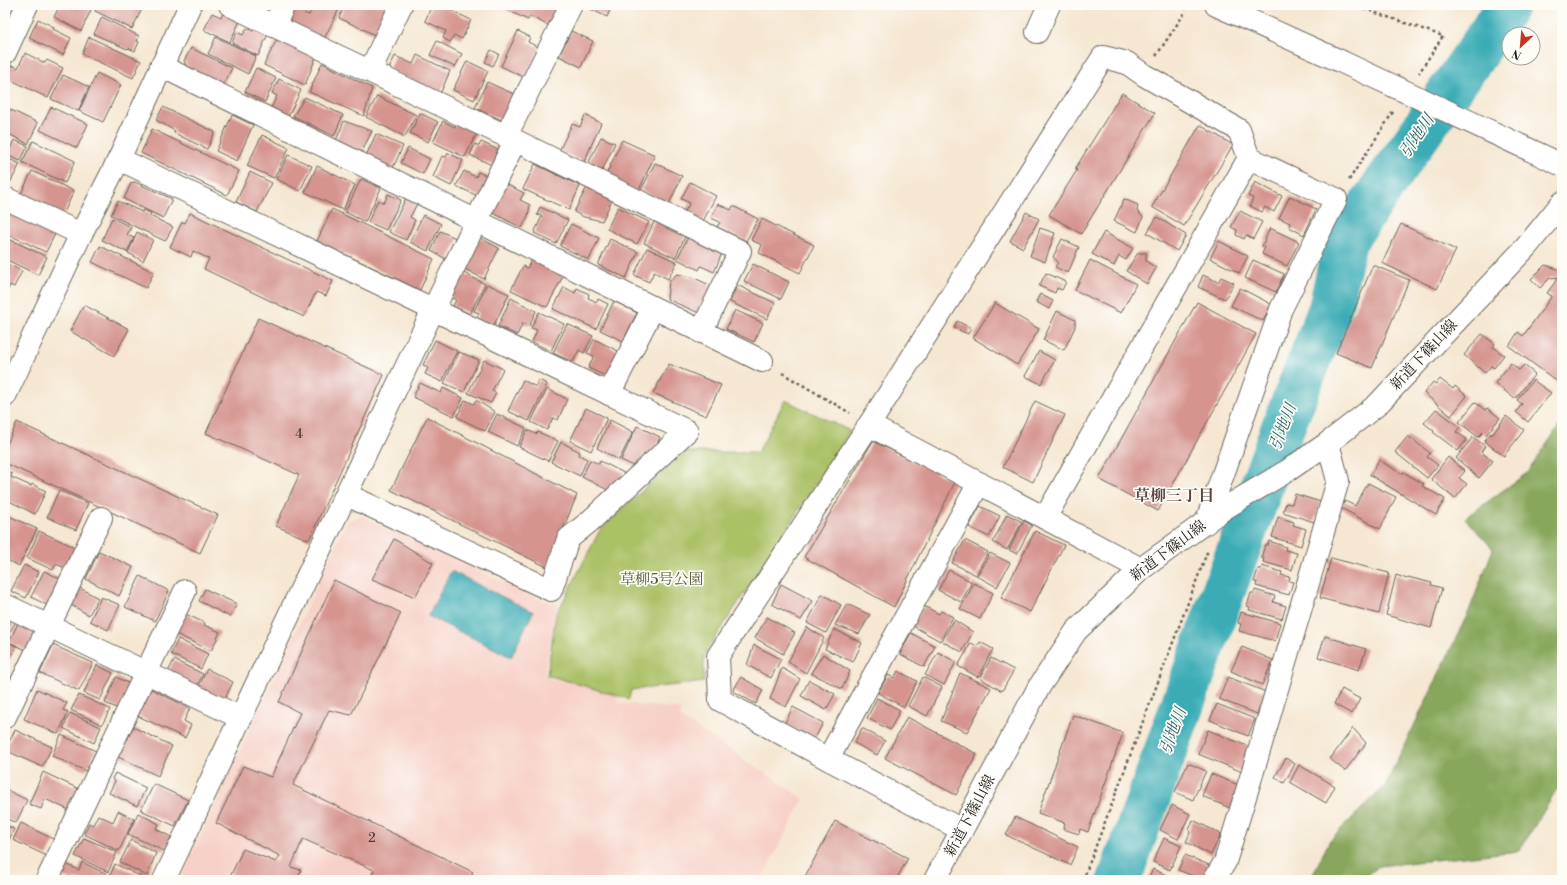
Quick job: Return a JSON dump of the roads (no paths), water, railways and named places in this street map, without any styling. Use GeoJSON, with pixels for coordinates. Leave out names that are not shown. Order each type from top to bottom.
{"type":"FeatureCollection","features":[{"type":"Feature","properties":{"kind":"street"},"geometry":{"type":"LineString","coordinates":[[5,53],[27,5]]}},
{"type":"Feature","properties":{"kind":"street"},"geometry":{"type":"LineString","coordinates":[[5,396],[81,234],[118,160],[190,5]]}},
{"type":"Feature","properties":{"kind":"street"},"geometry":{"type":"LineString","coordinates":[[230,5],[511,138],[740,251],[701,332]]}},
{"type":"Feature","properties":{"kind":"street"},"geometry":{"type":"LineString","coordinates":[[274,26],[284,5]]}},
{"type":"Feature","properties":{"kind":"street"},"geometry":{"type":"LineString","coordinates":[[370,71],[402,5]]}},
{"type":"Feature","properties":{"kind":"street"},"geometry":{"type":"LineString","coordinates":[[164,880],[433,310],[477,222],[511,138],[571,5]]}},
{"type":"Feature","properties":{"kind":"street"},"geometry":{"type":"LineString","coordinates":[[1037,32],[1049,5]]}},
{"type":"Feature","properties":{"kind":"street"},"geometry":{"type":"LineString","coordinates":[[1216,5],[1340,61],[1562,165]]}},
{"type":"Feature","properties":{"kind":"street"},"geometry":{"type":"LineString","coordinates":[[962,830],[828,760],[720,700],[718,656],[869,425],[1103,57],[1127,63],[1144,75],[1239,130],[1249,158],[1336,199],[1281,309],[1206,523]]}},
{"type":"Feature","properties":{"kind":"street"},"geometry":{"type":"LineString","coordinates":[[161,66],[762,361]]}},
{"type":"Feature","properties":{"kind":"street"},"geometry":{"type":"LineString","coordinates":[[1045,518],[1249,158]]}},
{"type":"Feature","properties":{"kind":"street"},"geometry":{"type":"LineString","coordinates":[[118,160],[687,431],[589,522],[568,539],[551,590],[347,494]]}},
{"type":"Feature","properties":{"kind":"street"},"geometry":{"type":"LineString","coordinates":[[5,198],[81,234]]}},
{"type":"Feature","properties":{"kind":"street","name":"新道下篠山線"},"geometry":{"type":"LineString","coordinates":[[935,880],[1039,687],[1076,631],[1141,569],[1225,508],[1287,471],[1328,443],[1377,405],[1527,246],[1562,203]]}},
{"type":"Feature","properties":{"kind":"street"},"geometry":{"type":"LineString","coordinates":[[609,394],[653,308]]}},
{"type":"Feature","properties":{"kind":"street"},"geometry":{"type":"LineString","coordinates":[[869,425],[1141,569]]}},
{"type":"Feature","properties":{"kind":"street"},"geometry":{"type":"LineString","coordinates":[[1214,880],[1225,862],[1338,481],[1328,443]]}},
{"type":"Feature","properties":{"kind":"street"},"geometry":{"type":"LineString","coordinates":[[828,760],[979,483]]}},
{"type":"Feature","properties":{"kind":"street"},"geometry":{"type":"LineString","coordinates":[[5,717],[101,518]]}},
{"type":"Feature","properties":{"kind":"street"},"geometry":{"type":"LineString","coordinates":[[47,880],[185,591]]}},
{"type":"Feature","properties":{"kind":"street"},"geometry":{"type":"LineString","coordinates":[[5,605],[241,718]]}},
{"type":"Feature","properties":{"kind":"water"},"geometry":{"type":"Polygon","coordinates":[[[451,571],[533,612],[511,657],[428,616],[451,571]]]}},
{"type":"Feature","properties":{"kind":"waterway","name":"引地川"},"geometry":{"type":"LineString","coordinates":[[1119,880],[1283,427],[1330,309],[1345,241],[1492,30],[1507,5]]}},
{"type":"Feature","properties":{"kind":"district","name":"草柳三丁目"},"geometry":{"type":"Point","coordinates":[1174,496]}},
{"type":"Feature","properties":{"kind":"park label","name":"草柳5号公園"},"geometry":{"type":"Point","coordinates":[662,579]}}]}
